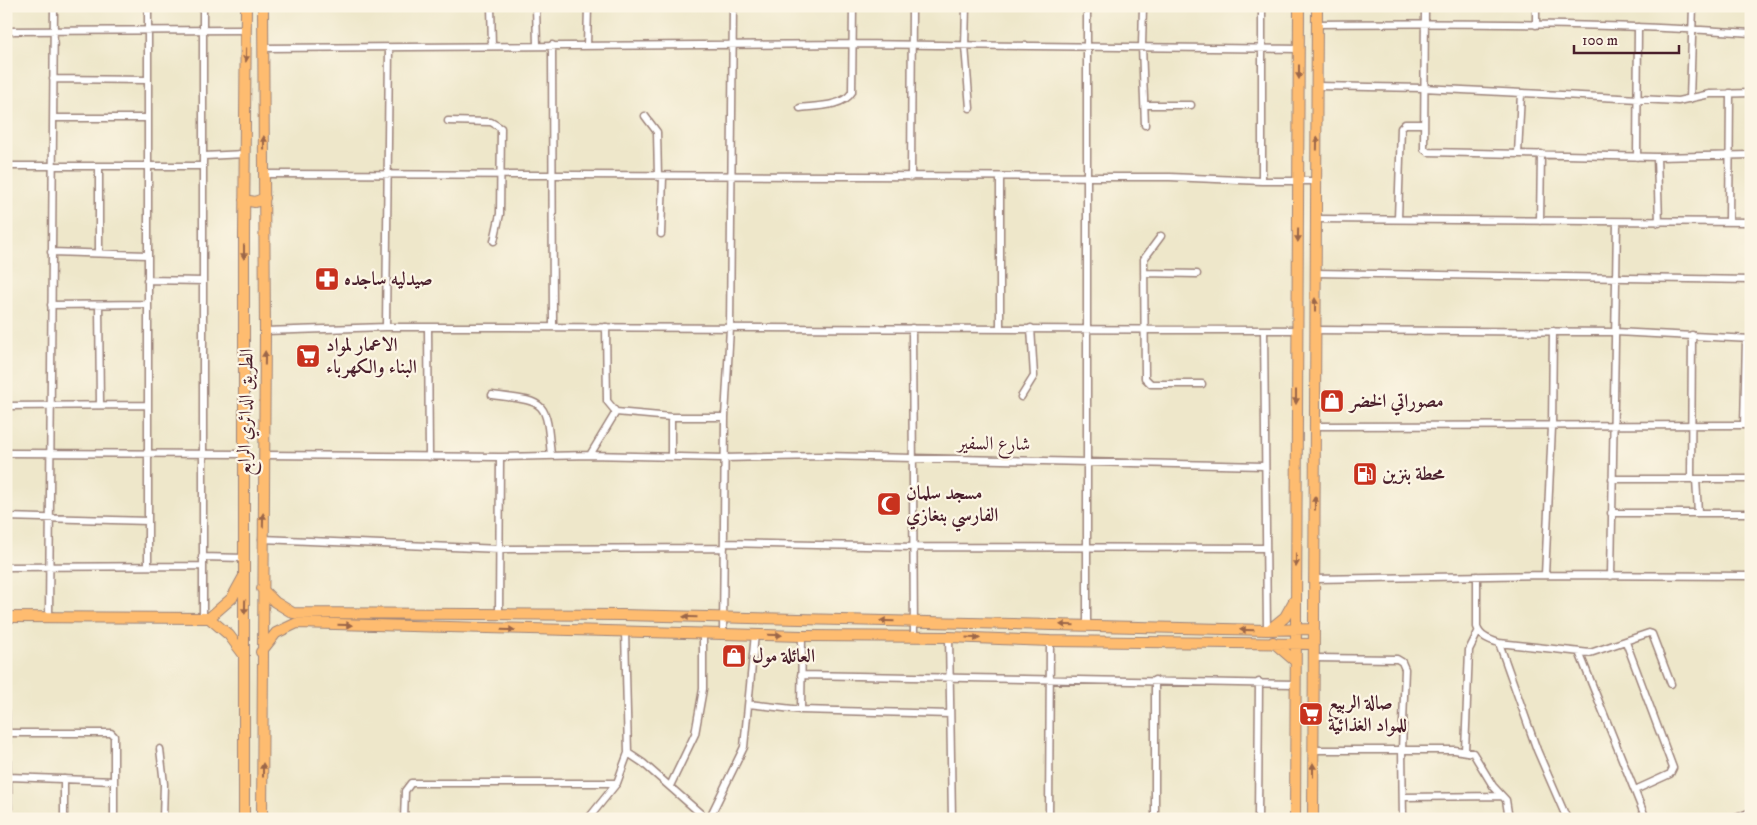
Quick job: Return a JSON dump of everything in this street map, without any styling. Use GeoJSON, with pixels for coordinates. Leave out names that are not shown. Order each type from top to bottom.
{"type":"FeatureCollection","features":[{"type":"Feature","properties":{"kind":"main road","name":"الطريق الدائري الرابع"},"geometry":{"type":"LineString","coordinates":[[244,819],[244,200],[246,6]]}},
{"type":"Feature","properties":{"kind":"main road","name":"الطريق الدائري الرابع"},"geometry":{"type":"LineString","coordinates":[[262,819],[262,539],[265,331],[263,6]]}},
{"type":"Feature","properties":{"kind":"main road"},"geometry":{"type":"LineString","coordinates":[[1295,819],[1294,600],[1299,6]]}},
{"type":"Feature","properties":{"kind":"main road"},"geometry":{"type":"LineString","coordinates":[[1313,819],[1317,6]]}},
{"type":"Feature","properties":{"kind":"main road"},"geometry":{"type":"LineString","coordinates":[[244,200],[255,202],[265,198]]}},
{"type":"Feature","properties":{"kind":"main road"},"geometry":{"type":"LineString","coordinates":[[244,234],[254,230],[265,234]]}},
{"type":"Feature","properties":{"kind":"main road"},"geometry":{"type":"LineString","coordinates":[[206,618],[232,598],[245,572]]}},
{"type":"Feature","properties":{"kind":"main road"},"geometry":{"type":"LineString","coordinates":[[262,589],[275,602],[293,613],[499,614],[1268,630],[1313,629]]}},
{"type":"Feature","properties":{"kind":"main road"},"geometry":{"type":"LineString","coordinates":[[1268,630],[1285,617],[1294,600]]}},
{"type":"Feature","properties":{"kind":"main road"},"geometry":{"type":"LineString","coordinates":[[6,617],[206,618],[229,635],[244,656]]}},
{"type":"Feature","properties":{"kind":"main road"},"geometry":{"type":"LineString","coordinates":[[838,620],[838,636]]}},
{"type":"Feature","properties":{"kind":"main road"},"geometry":{"type":"LineString","coordinates":[[262,652],[276,633],[297,624],[802,636],[914,636],[1050,641],[1272,642],[1314,644]]}},
{"type":"Feature","properties":{"kind":"main road"},"geometry":{"type":"LineString","coordinates":[[1155,627],[1155,642]]}},
{"type":"Feature","properties":{"kind":"main road"},"geometry":{"type":"LineString","coordinates":[[1272,642],[1295,661]]}},
{"type":"Feature","properties":{"kind":"street"},"geometry":{"type":"LineString","coordinates":[[49,617],[54,6]]}},
{"type":"Feature","properties":{"kind":"street"},"geometry":{"type":"LineString","coordinates":[[148,6],[148,566]]}},
{"type":"Feature","properties":{"kind":"street"},"geometry":{"type":"LineString","coordinates":[[203,6],[202,566],[206,618]]}},
{"type":"Feature","properties":{"kind":"street"},"geometry":{"type":"LineString","coordinates":[[491,6],[492,46]]}},
{"type":"Feature","properties":{"kind":"street"},"geometry":{"type":"LineString","coordinates":[[536,6],[537,45]]}},
{"type":"Feature","properties":{"kind":"street"},"geometry":{"type":"LineString","coordinates":[[587,46],[588,6]]}},
{"type":"Feature","properties":{"kind":"street"},"geometry":{"type":"LineString","coordinates":[[723,633],[724,458],[730,328],[733,6]]}},
{"type":"Feature","properties":{"kind":"street"},"geometry":{"type":"LineString","coordinates":[[800,108],[840,102],[848,98],[853,85],[853,6]]}},
{"type":"Feature","properties":{"kind":"street"},"geometry":{"type":"LineString","coordinates":[[911,177],[912,6]]}},
{"type":"Feature","properties":{"kind":"street"},"geometry":{"type":"LineString","coordinates":[[966,6],[966,46],[970,108]]}},
{"type":"Feature","properties":{"kind":"street"},"geometry":{"type":"LineString","coordinates":[[1087,6],[1087,625]]}},
{"type":"Feature","properties":{"kind":"street"},"geometry":{"type":"LineString","coordinates":[[1143,6],[1142,46],[1145,125]]}},
{"type":"Feature","properties":{"kind":"street"},"geometry":{"type":"LineString","coordinates":[[1262,6],[1262,181]]}},
{"type":"Feature","properties":{"kind":"street"},"geometry":{"type":"LineString","coordinates":[[1424,6],[1423,124],[1424,148],[1428,152],[1637,157],[1751,155]]}},
{"type":"Feature","properties":{"kind":"street"},"geometry":{"type":"LineString","coordinates":[[1536,6],[1536,25]]}},
{"type":"Feature","properties":{"kind":"street"},"geometry":{"type":"LineString","coordinates":[[1690,99],[1693,6]]}},
{"type":"Feature","properties":{"kind":"street"},"geometry":{"type":"LineString","coordinates":[[1317,24],[1424,23],[1638,27],[1751,33]]}},
{"type":"Feature","properties":{"kind":"street"},"geometry":{"type":"LineString","coordinates":[[1637,157],[1638,27]]}},
{"type":"Feature","properties":{"kind":"street"},"geometry":{"type":"LineString","coordinates":[[6,31],[246,30]]}},
{"type":"Feature","properties":{"kind":"street"},"geometry":{"type":"LineString","coordinates":[[263,48],[852,44],[912,46],[1087,45],[1299,49]]}},
{"type":"Feature","properties":{"kind":"street"},"geometry":{"type":"LineString","coordinates":[[552,45],[553,327]]}},
{"type":"Feature","properties":{"kind":"street"},"geometry":{"type":"LineString","coordinates":[[386,327],[389,48]]}},
{"type":"Feature","properties":{"kind":"street"},"geometry":{"type":"LineString","coordinates":[[53,79],[148,80]]}},
{"type":"Feature","properties":{"kind":"street"},"geometry":{"type":"LineString","coordinates":[[1317,86],[1423,88],[1678,101],[1710,94],[1751,93]]}},
{"type":"Feature","properties":{"kind":"street"},"geometry":{"type":"LineString","coordinates":[[1518,154],[1521,93]]}},
{"type":"Feature","properties":{"kind":"street"},"geometry":{"type":"LineString","coordinates":[[1729,222],[1730,93]]}},
{"type":"Feature","properties":{"kind":"street"},"geometry":{"type":"LineString","coordinates":[[1145,105],[1191,105]]}},
{"type":"Feature","properties":{"kind":"street"},"geometry":{"type":"LineString","coordinates":[[645,116],[657,132],[661,234]]}},
{"type":"Feature","properties":{"kind":"street"},"geometry":{"type":"LineString","coordinates":[[53,118],[148,118]]}},
{"type":"Feature","properties":{"kind":"street"},"geometry":{"type":"LineString","coordinates":[[448,121],[491,122],[501,128],[502,173],[500,214],[494,241]]}},
{"type":"Feature","properties":{"kind":"street"},"geometry":{"type":"LineString","coordinates":[[1398,219],[1401,128],[1406,124],[1423,124]]}},
{"type":"Feature","properties":{"kind":"street"},"geometry":{"type":"LineString","coordinates":[[204,156],[245,154]]}},
{"type":"Feature","properties":{"kind":"street"},"geometry":{"type":"LineString","coordinates":[[1540,222],[1541,154]]}},
{"type":"Feature","properties":{"kind":"street"},"geometry":{"type":"LineString","coordinates":[[1657,157],[1659,223]]}},
{"type":"Feature","properties":{"kind":"street"},"geometry":{"type":"LineString","coordinates":[[6,166],[148,168],[203,166]]}},
{"type":"Feature","properties":{"kind":"street"},"geometry":{"type":"LineString","coordinates":[[99,168],[99,253]]}},
{"type":"Feature","properties":{"kind":"street"},"geometry":{"type":"LineString","coordinates":[[265,174],[502,173],[660,177],[1170,177],[1316,181]]}},
{"type":"Feature","properties":{"kind":"street"},"geometry":{"type":"LineString","coordinates":[[1000,177],[1000,328]]}},
{"type":"Feature","properties":{"kind":"street"},"geometry":{"type":"LineString","coordinates":[[1316,219],[1617,223],[1751,222]]}},
{"type":"Feature","properties":{"kind":"street"},"geometry":{"type":"LineString","coordinates":[[1612,576],[1612,479],[1618,277],[1617,223]]}},
{"type":"Feature","properties":{"kind":"street"},"geometry":{"type":"LineString","coordinates":[[1161,236],[1144,259],[1145,378],[1147,382],[1156,384],[1202,384]]}},
{"type":"Feature","properties":{"kind":"street"},"geometry":{"type":"LineString","coordinates":[[51,252],[147,255]]}},
{"type":"Feature","properties":{"kind":"street"},"geometry":{"type":"LineString","coordinates":[[1144,273],[1196,274]]}},
{"type":"Feature","properties":{"kind":"street"},"geometry":{"type":"LineString","coordinates":[[1315,273],[1751,280]]}},
{"type":"Feature","properties":{"kind":"street"},"geometry":{"type":"LineString","coordinates":[[147,280],[203,281]]}},
{"type":"Feature","properties":{"kind":"street"},"geometry":{"type":"LineString","coordinates":[[51,305],[147,304]]}},
{"type":"Feature","properties":{"kind":"street"},"geometry":{"type":"LineString","coordinates":[[99,305],[100,405]]}},
{"type":"Feature","properties":{"kind":"street"},"geometry":{"type":"LineString","coordinates":[[265,331],[386,327],[1297,330]]}},
{"type":"Feature","properties":{"kind":"street"},"geometry":{"type":"LineString","coordinates":[[428,327],[429,457]]}},
{"type":"Feature","properties":{"kind":"street"},"geometry":{"type":"LineString","coordinates":[[606,327],[607,401],[616,412],[671,417],[725,417]]}},
{"type":"Feature","properties":{"kind":"street"},"geometry":{"type":"LineString","coordinates":[[912,328],[914,636]]}},
{"type":"Feature","properties":{"kind":"street"},"geometry":{"type":"LineString","coordinates":[[1021,396],[1032,383],[1034,376],[1031,328]]}},
{"type":"Feature","properties":{"kind":"street"},"geometry":{"type":"LineString","coordinates":[[1264,330],[1264,466],[1268,630]]}},
{"type":"Feature","properties":{"kind":"street"},"geometry":{"type":"LineString","coordinates":[[1315,330],[1616,332],[1748,339],[1748,425],[1552,427],[1315,426]]}},
{"type":"Feature","properties":{"kind":"street"},"geometry":{"type":"LineString","coordinates":[[1545,575],[1552,427],[1553,331]]}},
{"type":"Feature","properties":{"kind":"street"},"geometry":{"type":"LineString","coordinates":[[1692,335],[1691,425],[1693,479],[1698,512]]}},
{"type":"Feature","properties":{"kind":"street"},"geometry":{"type":"LineString","coordinates":[[492,395],[531,400],[541,407],[548,418],[550,456]]}},
{"type":"Feature","properties":{"kind":"street"},"geometry":{"type":"LineString","coordinates":[[6,406],[147,404]]}},
{"type":"Feature","properties":{"kind":"street"},"geometry":{"type":"LineString","coordinates":[[590,455],[616,412]]}},
{"type":"Feature","properties":{"kind":"street"},"geometry":{"type":"LineString","coordinates":[[671,417],[671,457]]}},
{"type":"Feature","properties":{"kind":"street"},"geometry":{"type":"LineString","coordinates":[[6,453],[245,454]]}},
{"type":"Feature","properties":{"kind":"street","name":"شارع السفير"},"geometry":{"type":"LineString","coordinates":[[264,455],[500,458],[590,455],[724,458],[824,456],[1264,466]]}},
{"type":"Feature","properties":{"kind":"street"},"geometry":{"type":"LineString","coordinates":[[499,614],[500,458]]}},
{"type":"Feature","properties":{"kind":"street"},"geometry":{"type":"LineString","coordinates":[[1612,479],[1751,479]]}},
{"type":"Feature","properties":{"kind":"street"},"geometry":{"type":"LineString","coordinates":[[1612,513],[1751,513]]}},
{"type":"Feature","properties":{"kind":"street"},"geometry":{"type":"LineString","coordinates":[[6,517],[148,521]]}},
{"type":"Feature","properties":{"kind":"street"},"geometry":{"type":"LineString","coordinates":[[262,539],[500,549],[724,546],[1266,548]]}},
{"type":"Feature","properties":{"kind":"street"},"geometry":{"type":"LineString","coordinates":[[202,557],[245,558]]}},
{"type":"Feature","properties":{"kind":"street"},"geometry":{"type":"LineString","coordinates":[[6,567],[202,566]]}},
{"type":"Feature","properties":{"kind":"street"},"geometry":{"type":"LineString","coordinates":[[1315,578],[1545,575],[1751,576]]}},
{"type":"Feature","properties":{"kind":"street"},"geometry":{"type":"LineString","coordinates":[[1465,751],[1469,650],[1478,632],[1476,576]]}},
{"type":"Feature","properties":{"kind":"street"},"geometry":{"type":"LineString","coordinates":[[588,819],[617,783],[628,754],[625,631]]}},
{"type":"Feature","properties":{"kind":"street"},"geometry":{"type":"LineString","coordinates":[[1478,632],[1499,643],[1596,653],[1651,633],[1671,684]]}},
{"type":"Feature","properties":{"kind":"street"},"geometry":{"type":"LineString","coordinates":[[670,786],[695,734],[704,689],[703,633]]}},
{"type":"Feature","properties":{"kind":"street"},"geometry":{"type":"LineString","coordinates":[[628,754],[670,786],[699,816],[708,819],[742,752],[749,704],[755,634]]}},
{"type":"Feature","properties":{"kind":"street"},"geometry":{"type":"LineString","coordinates":[[801,710],[802,636]]}},
{"type":"Feature","properties":{"kind":"street"},"geometry":{"type":"LineString","coordinates":[[949,637],[952,819]]}},
{"type":"Feature","properties":{"kind":"street"},"geometry":{"type":"LineString","coordinates":[[1049,819],[1050,641]]}},
{"type":"Feature","properties":{"kind":"street"},"geometry":{"type":"LineString","coordinates":[[1626,642],[1673,768],[1670,774],[1635,790]]}},
{"type":"Feature","properties":{"kind":"street"},"geometry":{"type":"LineString","coordinates":[[1499,643],[1537,750],[1567,819]]}},
{"type":"Feature","properties":{"kind":"street"},"geometry":{"type":"LineString","coordinates":[[1579,652],[1646,819]]}},
{"type":"Feature","properties":{"kind":"street"},"geometry":{"type":"LineString","coordinates":[[1314,658],[1397,659],[1402,662],[1404,669],[1403,819]]}},
{"type":"Feature","properties":{"kind":"street"},"geometry":{"type":"LineString","coordinates":[[802,675],[1295,684]]}},
{"type":"Feature","properties":{"kind":"street"},"geometry":{"type":"LineString","coordinates":[[1155,680],[1155,819]]}},
{"type":"Feature","properties":{"kind":"street"},"geometry":{"type":"LineString","coordinates":[[1258,682],[1258,819]]}},
{"type":"Feature","properties":{"kind":"street"},"geometry":{"type":"LineString","coordinates":[[749,704],[801,710],[950,714]]}},
{"type":"Feature","properties":{"kind":"street"},"geometry":{"type":"LineString","coordinates":[[6,711],[10,819]]}},
{"type":"Feature","properties":{"kind":"street"},"geometry":{"type":"LineString","coordinates":[[8,736],[111,733],[114,736],[114,819]]}},
{"type":"Feature","properties":{"kind":"street"},"geometry":{"type":"LineString","coordinates":[[160,749],[164,784],[163,819]]}},
{"type":"Feature","properties":{"kind":"street"},"geometry":{"type":"LineString","coordinates":[[1313,750],[1465,751],[1477,756],[1493,786],[1507,802],[1509,819]]}},
{"type":"Feature","properties":{"kind":"street"},"geometry":{"type":"LineString","coordinates":[[9,777],[114,781]]}},
{"type":"Feature","properties":{"kind":"street"},"geometry":{"type":"LineString","coordinates":[[64,779],[64,819]]}},
{"type":"Feature","properties":{"kind":"street"},"geometry":{"type":"LineString","coordinates":[[404,819],[405,791],[411,783],[617,783]]}},
{"type":"Feature","properties":{"kind":"street"},"geometry":{"type":"LineString","coordinates":[[1403,797],[1502,796]]}},
{"type":"Feature","properties":{"kind":"street"},"geometry":{"type":"LineString","coordinates":[[1734,819],[1751,812]]}},
{"type":"Feature","properties":{"kind":"place","name":"صيدليه ساجده"},"geometry":{"type":"Point","coordinates":[327,279]}},
{"type":"Feature","properties":{"kind":"place","name":"الاعمار لمواد البناء والكهرباء"},"geometry":{"type":"Point","coordinates":[308,356]}},
{"type":"Feature","properties":{"kind":"place","name":"مصوراتي الخضر"},"geometry":{"type":"Point","coordinates":[1332,401]}},
{"type":"Feature","properties":{"kind":"place","name":"محطة بنزين"},"geometry":{"type":"Point","coordinates":[1365,474]}},
{"type":"Feature","properties":{"kind":"place","name":"مسجد سلمان الفارسي بنغازي"},"geometry":{"type":"Point","coordinates":[889,504]}},
{"type":"Feature","properties":{"kind":"place","name":"العائلة مول"},"geometry":{"type":"Point","coordinates":[734,656]}},
{"type":"Feature","properties":{"kind":"place","name":"صالة الربيع للمواد الغذائية"},"geometry":{"type":"Point","coordinates":[1311,714]}}]}
